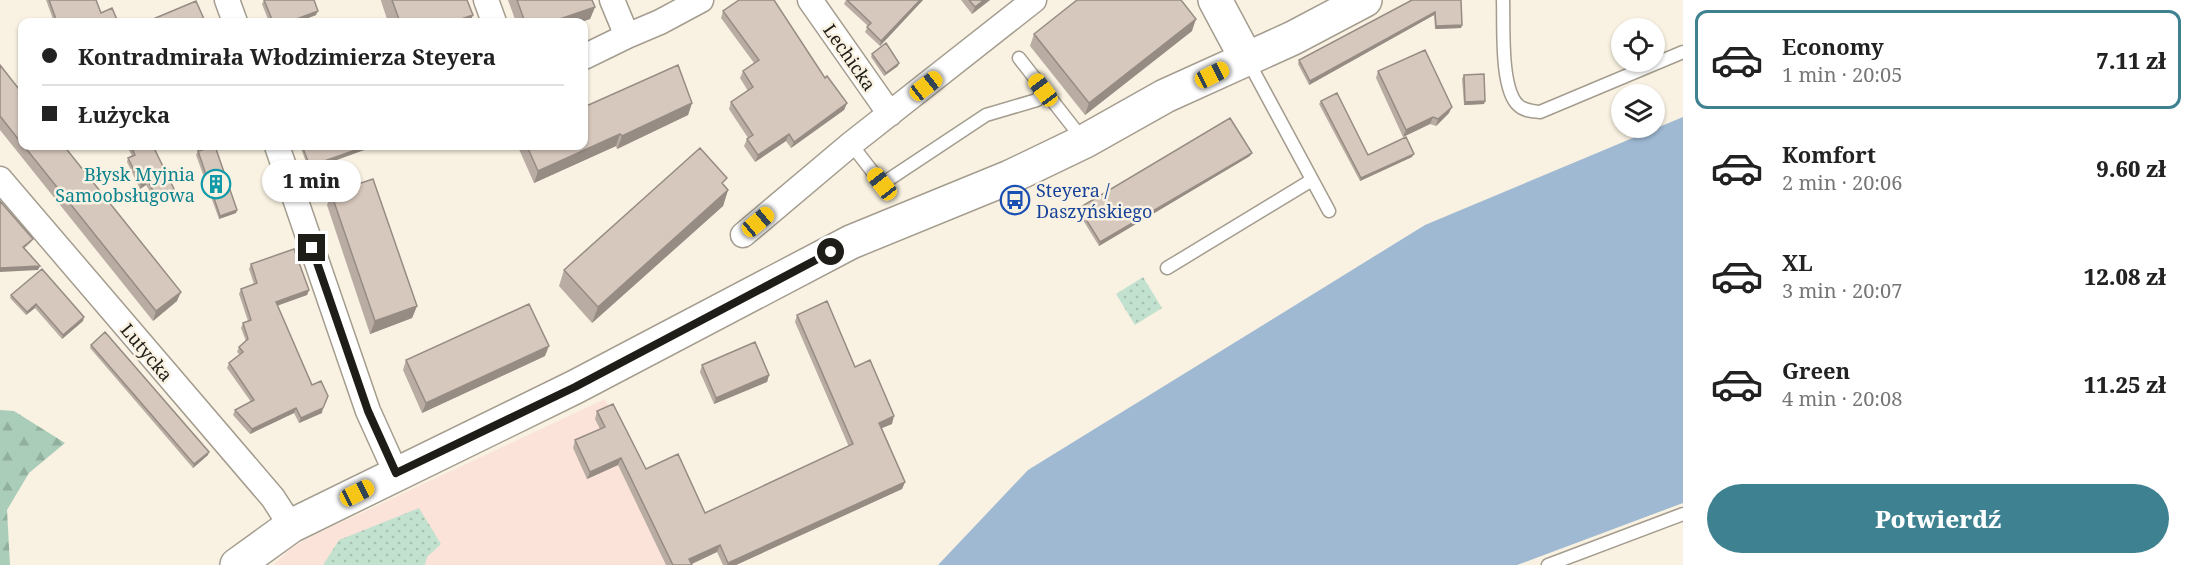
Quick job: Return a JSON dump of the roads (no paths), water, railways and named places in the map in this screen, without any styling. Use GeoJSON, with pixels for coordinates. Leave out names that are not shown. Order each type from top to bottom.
{"type":"FeatureCollection","features":[{"type":"Feature","properties":{"kind":"street"},"geometry":{"type":"LineString","coordinates":[[227,0],[234,18]]}},
{"type":"Feature","properties":{"kind":"street"},"geometry":{"type":"LineString","coordinates":[[486,0],[493,18]]}},
{"type":"Feature","properties":{"kind":"street"},"geometry":{"type":"LineString","coordinates":[[612,0],[627,36]]}},
{"type":"Feature","properties":{"kind":"street"},"geometry":{"type":"LineString","coordinates":[[588,55],[660,22],[701,0]]}},
{"type":"Feature","properties":{"kind":"street","name":"Lechicka"},"geometry":{"type":"LineString","coordinates":[[810,0],[890,114]]}},
{"type":"Feature","properties":{"kind":"street"},"geometry":{"type":"LineString","coordinates":[[743,234],[851,144],[1034,0]]}},
{"type":"Feature","properties":{"kind":"street"},"geometry":{"type":"LineString","coordinates":[[1215,0],[1246,58]]}},
{"type":"Feature","properties":{"kind":"street"},"geometry":{"type":"LineString","coordinates":[[237,565],[291,526],[575,387],[851,242],[984,188],[1085,141],[1165,96],[1293,38],[1365,0]]}},
{"type":"Feature","properties":{"kind":"street"},"geometry":{"type":"LineString","coordinates":[[278,150],[368,411],[396,473]]}},
{"type":"Feature","properties":{"kind":"street","name":"Lutycka"},"geometry":{"type":"LineString","coordinates":[[0,179],[273,498],[291,526]]}},
{"type":"Feature","properties":{"kind":"lane"},"geometry":{"type":"LineString","coordinates":[[1503,0],[1507,86],[1518,105],[1529,111],[1547,109],[1683,52]]}},
{"type":"Feature","properties":{"kind":"lane"},"geometry":{"type":"LineString","coordinates":[[1019,58],[1085,141]]}},
{"type":"Feature","properties":{"kind":"lane"},"geometry":{"type":"LineString","coordinates":[[1246,58],[1329,211]]}},
{"type":"Feature","properties":{"kind":"lane"},"geometry":{"type":"LineString","coordinates":[[851,144],[882,184],[986,115],[1037,100],[1043,90]]}},
{"type":"Feature","properties":{"kind":"lane"},"geometry":{"type":"LineString","coordinates":[[1167,268],[1312,180]]}},
{"type":"Feature","properties":{"kind":"lane"},"geometry":{"type":"LineString","coordinates":[[1548,565],[1683,514]]}},
{"type":"Feature","properties":{"kind":"water"},"geometry":{"type":"Polygon","coordinates":[[[1683,117],[1683,503],[1517,565],[938,565],[1028,470],[1425,225],[1633,138],[1665,138],[1665,125],[1683,117]]]}},
{"type":"Feature","properties":{"kind":"place","name":"Błysk Myjnia Samoobsługowa"},"geometry":{"type":"Point","coordinates":[216,184]}},
{"type":"Feature","properties":{"kind":"place","name":"Steyera / Daszyńskiego"},"geometry":{"type":"Point","coordinates":[1015,200]}}]}
